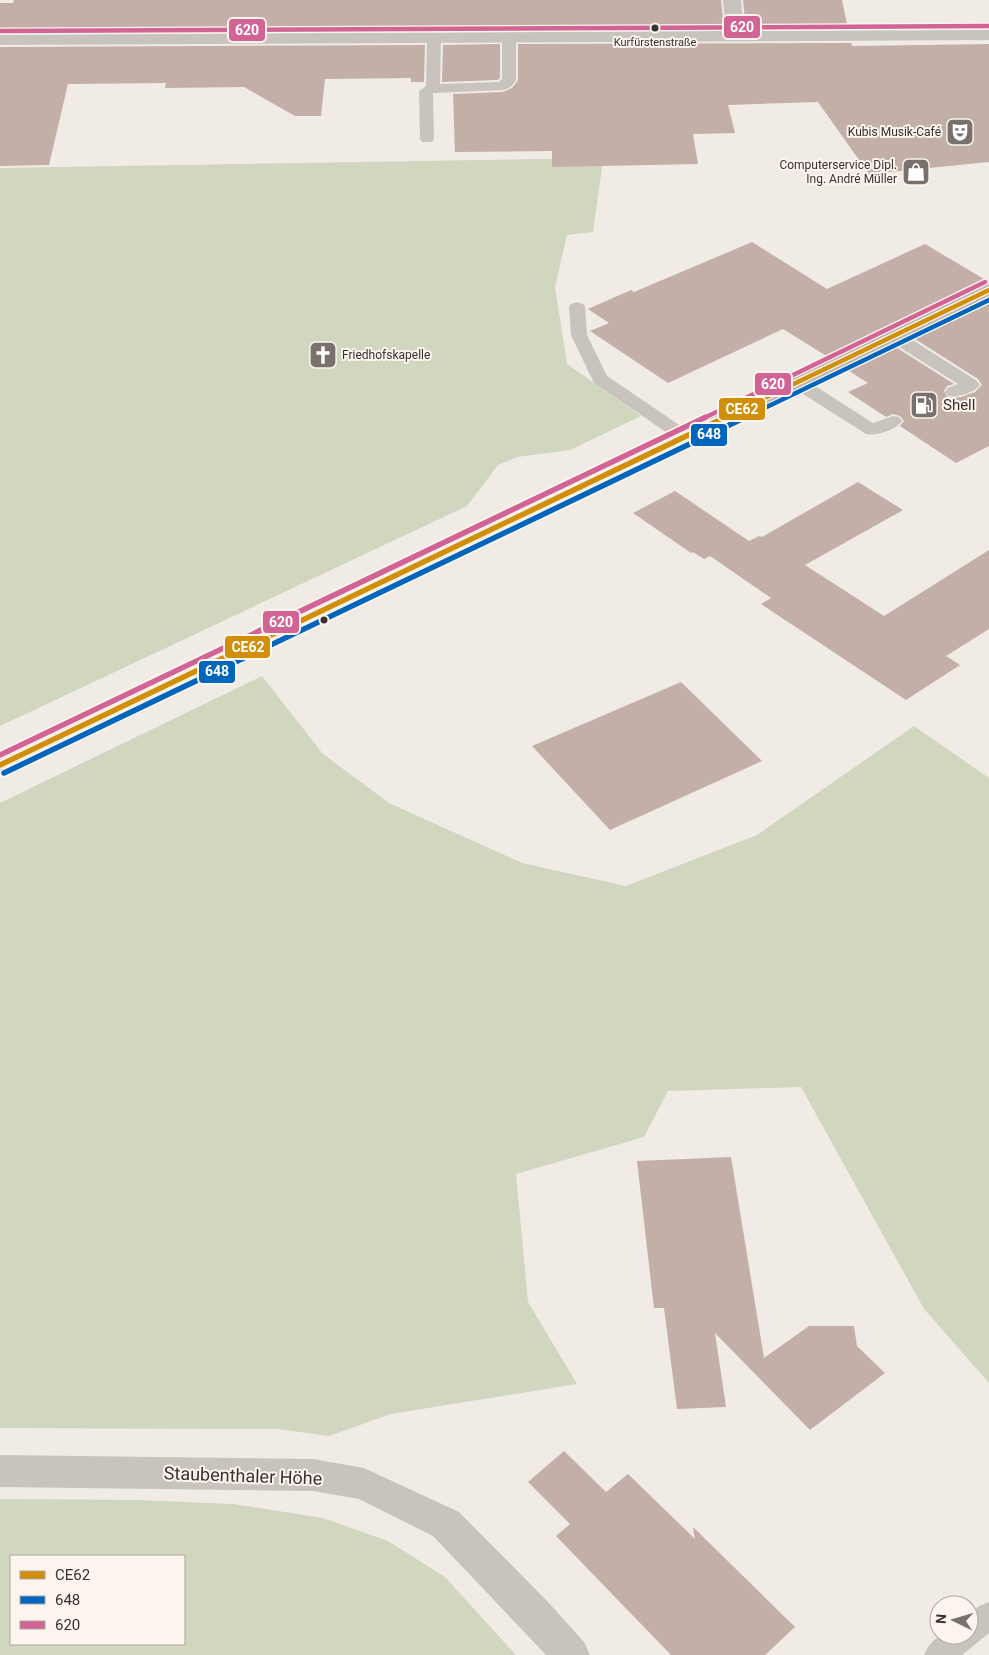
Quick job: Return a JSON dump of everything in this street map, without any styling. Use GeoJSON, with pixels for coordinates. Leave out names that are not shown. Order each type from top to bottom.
{"type":"FeatureCollection","features":[{"type":"Feature","properties":{"kind":"main road"},"geometry":{"type":"LineString","coordinates":[[0,765],[318,615],[439,554],[989,290]]}},
{"type":"Feature","properties":{"kind":"street"},"geometry":{"type":"LineString","coordinates":[[732,0],[736,37]]}},
{"type":"Feature","properties":{"kind":"street"},"geometry":{"type":"LineString","coordinates":[[0,40],[989,35]]}},
{"type":"Feature","properties":{"kind":"street","name":"Staubenthaler Höhe"},"geometry":{"type":"LineString","coordinates":[[0,1470],[313,1475],[364,1484],[446,1524],[536,1616],[571,1655]]}},
{"type":"Feature","properties":{"kind":"lane"},"geometry":{"type":"LineString","coordinates":[[427,139],[426,91],[433,88],[503,86],[509,80],[509,38]]}},
{"type":"Feature","properties":{"kind":"lane"},"geometry":{"type":"LineString","coordinates":[[433,88],[434,39]]}},
{"type":"Feature","properties":{"kind":"lane"},"geometry":{"type":"LineString","coordinates":[[578,307],[579,335],[600,379],[685,437]]}},
{"type":"Feature","properties":{"kind":"lane"},"geometry":{"type":"LineString","coordinates":[[894,336],[971,385],[954,392]]}},
{"type":"Feature","properties":{"kind":"lane"},"geometry":{"type":"LineString","coordinates":[[798,383],[872,430],[893,421]]}},
{"type":"Feature","properties":{"kind":"lane"},"geometry":{"type":"LineString","coordinates":[[939,1655],[952,1645]]}},
{"type":"Feature","properties":{"kind":"green space"},"geometry":{"type":"Polygon","coordinates":[[[599,158],[602,168],[593,232],[567,235],[555,287],[567,364],[641,416],[570,450],[517,457],[498,465],[467,506],[0,726],[0,168],[599,158]]]}},
{"type":"Feature","properties":{"kind":"green space"},"geometry":{"type":"Polygon","coordinates":[[[262,676],[323,754],[389,803],[522,863],[626,886],[757,835],[914,726],[989,778],[989,1383],[924,1309],[801,1087],[668,1091],[644,1137],[516,1174],[528,1302],[577,1384],[391,1414],[329,1436],[278,1429],[0,1428],[0,803],[262,676]]]}},
{"type":"Feature","properties":{"kind":"green space"},"geometry":{"type":"Polygon","coordinates":[[[0,1499],[137,1500],[233,1504],[323,1518],[388,1541],[445,1577],[516,1655],[0,1655],[0,1499]]]}},
{"type":"Feature","properties":{"kind":"building"},"geometry":{"type":"Polygon","coordinates":[[[14,0],[721,0],[724,29],[0,33],[0,3],[13,3],[14,0]]]}},
{"type":"Feature","properties":{"kind":"building"},"geometry":{"type":"Polygon","coordinates":[[[743,0],[842,0],[848,29],[746,29],[743,0]]]}},
{"type":"Feature","properties":{"kind":"building"},"geometry":{"type":"Polygon","coordinates":[[[851,43],[852,46],[989,44],[989,162],[869,174],[818,102],[728,105],[735,133],[693,134],[698,164],[552,167],[552,151],[455,152],[453,94],[503,92],[512,88],[518,80],[518,44],[851,43]]]}},
{"type":"Feature","properties":{"kind":"building"},"geometry":{"type":"Polygon","coordinates":[[[500,44],[500,78],[498,80],[442,82],[443,45],[500,44]]]}},
{"type":"Feature","properties":{"kind":"building"},"geometry":{"type":"Polygon","coordinates":[[[425,45],[424,82],[411,82],[411,78],[325,79],[321,116],[295,116],[244,87],[165,88],[166,83],[68,84],[49,165],[0,166],[0,47],[425,45]]]}},
{"type":"Feature","properties":{"kind":"building"},"geometry":{"type":"Polygon","coordinates":[[[752,242],[827,289],[925,244],[989,282],[828,357],[783,329],[668,383],[590,331],[609,323],[588,309],[631,290],[634,292],[752,242]]]}},
{"type":"Feature","properties":{"kind":"building"},"geometry":{"type":"Polygon","coordinates":[[[989,300],[989,446],[956,463],[900,426],[904,421],[900,416],[893,414],[886,417],[848,392],[868,383],[846,369],[894,346],[954,384],[947,386],[944,391],[948,398],[961,397],[975,392],[982,385],[978,379],[912,337],[989,300]]]}},
{"type":"Feature","properties":{"kind":"building"},"geometry":{"type":"Polygon","coordinates":[[[858,482],[903,510],[805,565],[884,616],[989,550],[989,629],[946,656],[960,665],[906,700],[761,604],[771,598],[710,556],[704,559],[693,552],[691,553],[633,513],[675,491],[749,541],[759,536],[762,537],[858,482]]]}},
{"type":"Feature","properties":{"kind":"building"},"geometry":{"type":"Polygon","coordinates":[[[681,682],[762,761],[610,830],[532,746],[681,682]]]}},
{"type":"Feature","properties":{"kind":"building"},"geometry":{"type":"Polygon","coordinates":[[[731,1157],[764,1358],[809,1326],[854,1326],[857,1346],[885,1373],[810,1430],[715,1333],[726,1407],[677,1409],[664,1308],[654,1308],[637,1161],[731,1157]]]}},
{"type":"Feature","properties":{"kind":"building"},"geometry":{"type":"Polygon","coordinates":[[[564,1451],[606,1492],[628,1474],[695,1539],[693,1527],[795,1627],[765,1655],[671,1655],[556,1536],[570,1524],[528,1482],[564,1451]]]}},
{"type":"Feature","properties":{"kind":"transit line","name":"620"},"geometry":{"type":"LineString","coordinates":[[0,31],[989,26]]}},
{"type":"Feature","properties":{"kind":"transit line","name":"620"},"geometry":{"type":"LineString","coordinates":[[0,755],[370,579],[985,282]]}},
{"type":"Feature","properties":{"kind":"transit line","name":"CE62"},"geometry":{"type":"LineString","coordinates":[[0,765],[989,290]]}},
{"type":"Feature","properties":{"kind":"transit line","name":"648"},"geometry":{"type":"LineString","coordinates":[[4,773],[989,300]]}},
{"type":"Feature","properties":{"kind":"place","name":"Kurfürstenstraße"},"geometry":{"type":"Point","coordinates":[655,28]}},
{"type":"Feature","properties":{"kind":"place","name":"Kubis Musik-Café"},"geometry":{"type":"Point","coordinates":[960,132]}},
{"type":"Feature","properties":{"kind":"place","name":"Computerservice Dipl. Ing. André Müller"},"geometry":{"type":"Point","coordinates":[916,172]}},
{"type":"Feature","properties":{"kind":"place","name":"Friedhofskapelle"},"geometry":{"type":"Point","coordinates":[323,355]}},
{"type":"Feature","properties":{"kind":"place","name":"Shell"},"geometry":{"type":"Point","coordinates":[924,405]}}]}
